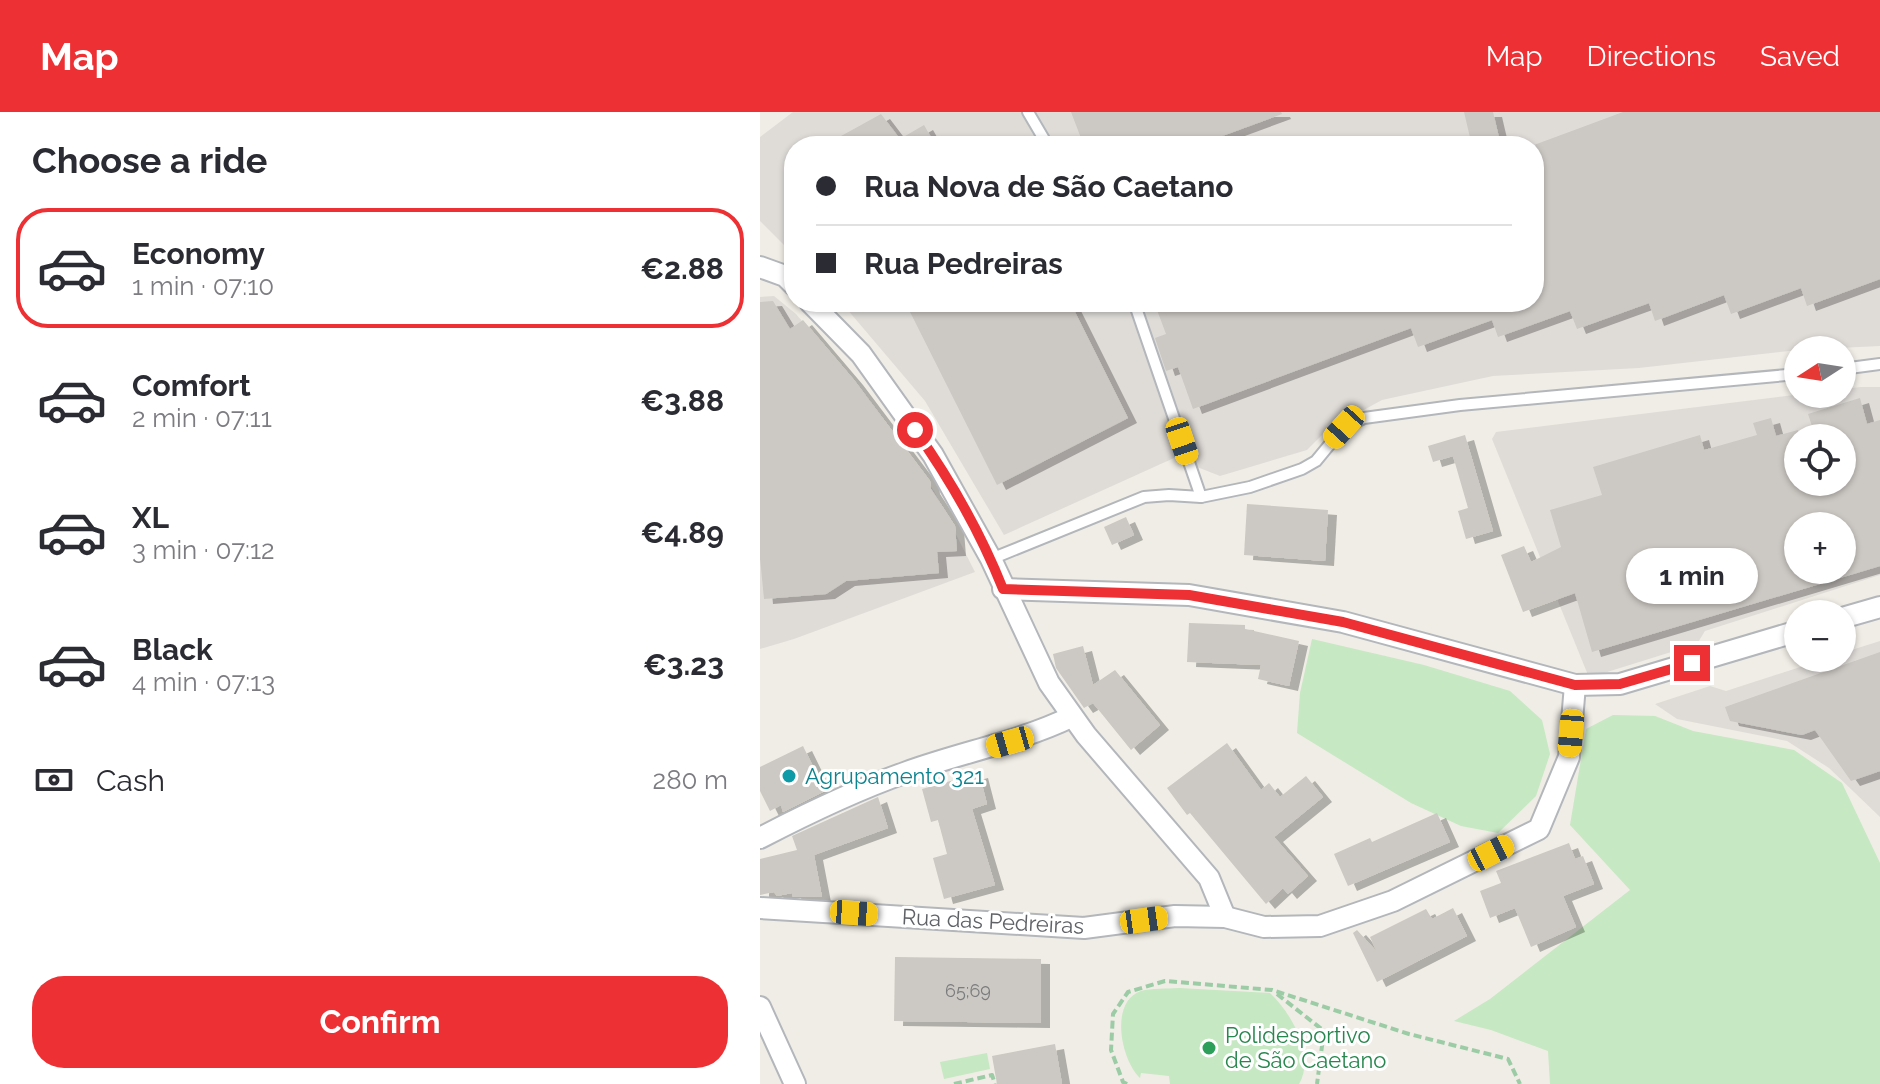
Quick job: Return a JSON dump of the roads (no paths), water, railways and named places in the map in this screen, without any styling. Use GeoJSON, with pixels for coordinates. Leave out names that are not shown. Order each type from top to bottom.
{"type":"FeatureCollection","features":[{"type":"Feature","properties":{"kind":"street"},"geometry":{"type":"LineString","coordinates":[[760,267],[784,276]]}},
{"type":"Feature","properties":{"kind":"street"},"geometry":{"type":"LineString","coordinates":[[820,312],[861,354],[933,455],[991,559],[1049,683],[1071,717],[1209,878],[1225,917]]}},
{"type":"Feature","properties":{"kind":"street"},"geometry":{"type":"LineString","coordinates":[[1003,589],[1189,595],[1343,622],[1575,685],[1620,684],[1784,635]]}},
{"type":"Feature","properties":{"kind":"street"},"geometry":{"type":"LineString","coordinates":[[1856,614],[1880,607]]}},
{"type":"Feature","properties":{"kind":"street","name":"Rua das Pedreiras"},"geometry":{"type":"LineString","coordinates":[[760,908],[1084,928],[1175,916],[1225,917],[1264,927],[1320,926],[1393,901],[1539,829],[1569,757],[1575,685]]}},
{"type":"Feature","properties":{"kind":"street"},"geometry":{"type":"LineString","coordinates":[[760,838],[829,803],[909,772],[1035,734],[1071,717]]}},
{"type":"Feature","properties":{"kind":"street"},"geometry":{"type":"LineString","coordinates":[[760,1007],[795,1084]]}},
{"type":"Feature","properties":{"kind":"lane"},"geometry":{"type":"LineString","coordinates":[[1028,112],[1042,136]]}},
{"type":"Feature","properties":{"kind":"lane"},"geometry":{"type":"LineString","coordinates":[[1137,312],[1201,497]]}},
{"type":"Feature","properties":{"kind":"lane"},"geometry":{"type":"LineString","coordinates":[[1856,367],[1880,364]]}},
{"type":"Feature","properties":{"kind":"lane"},"geometry":{"type":"LineString","coordinates":[[991,559],[1144,497],[1201,497],[1250,487],[1302,469],[1316,461],[1344,427],[1364,418],[1460,405],[1784,375]]}},
{"type":"Feature","properties":{"kind":"place","name":"Agrupamento 321"},"geometry":{"type":"Point","coordinates":[789,776]}},
{"type":"Feature","properties":{"kind":"place","name":"Polidesportivo de São Caetano"},"geometry":{"type":"Point","coordinates":[1209,1048]}}]}
